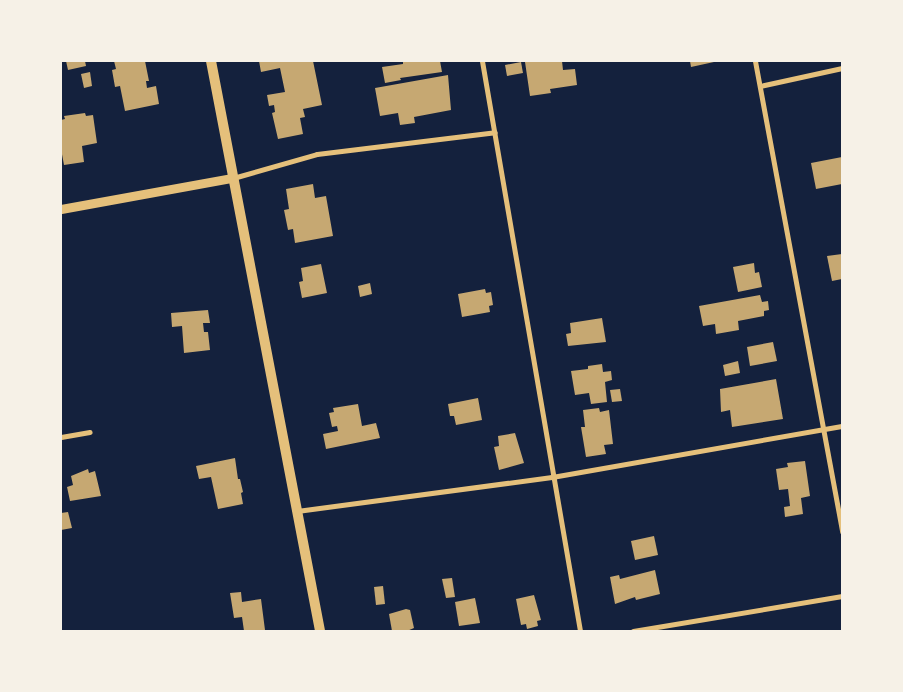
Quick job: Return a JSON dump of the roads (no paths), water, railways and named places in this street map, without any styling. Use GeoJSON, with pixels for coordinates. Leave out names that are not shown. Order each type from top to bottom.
{"type":"FeatureCollection","features":[{"type":"Feature","properties":{"kind":"main road"},"geometry":{"type":"LineString","coordinates":[[211,61],[320,631]]}},
{"type":"Feature","properties":{"kind":"street"},"geometry":{"type":"LineString","coordinates":[[482,61],[552,478],[580,631]]}},
{"type":"Feature","properties":{"kind":"street"},"geometry":{"type":"LineString","coordinates":[[755,61],[842,532]]}},
{"type":"Feature","properties":{"kind":"street"},"geometry":{"type":"LineString","coordinates":[[760,86],[842,68]]}},
{"type":"Feature","properties":{"kind":"street"},"geometry":{"type":"LineString","coordinates":[[61,210],[232,178],[317,154],[495,132]]}},
{"type":"Feature","properties":{"kind":"street"},"geometry":{"type":"LineString","coordinates":[[297,512],[552,478],[842,426]]}},
{"type":"Feature","properties":{"kind":"street"},"geometry":{"type":"LineString","coordinates":[[61,437],[90,432]]}},
{"type":"Feature","properties":{"kind":"street"},"geometry":{"type":"LineString","coordinates":[[633,631],[842,596]]}}]}
